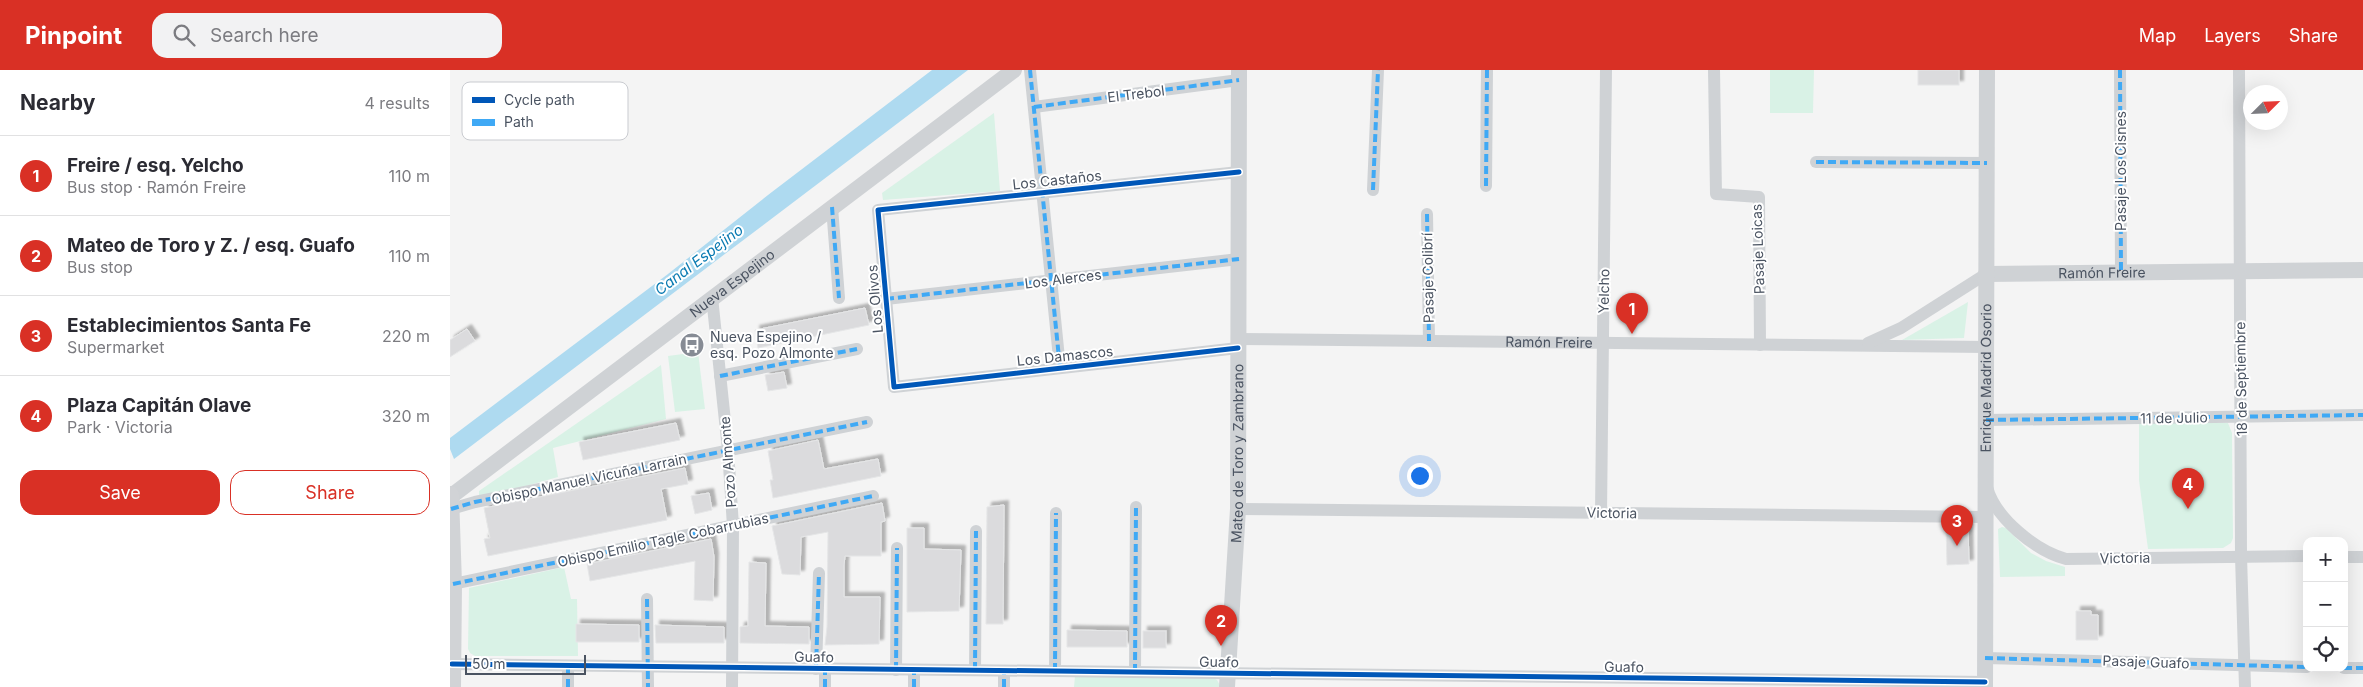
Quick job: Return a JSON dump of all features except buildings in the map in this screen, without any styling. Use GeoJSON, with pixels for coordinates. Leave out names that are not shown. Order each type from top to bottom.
{"type":"FeatureCollection","features":[{"type":"Feature","properties":{"kind":"main road"},"geometry":{"type":"LineString","coordinates":[[451,500],[453,584],[452,687]]}},
{"type":"Feature","properties":{"kind":"street","name":"Nueva Espejino"},"geometry":{"type":"LineString","coordinates":[[451,500],[712,297],[1014,70]]}},
{"type":"Feature","properties":{"kind":"street"},"geometry":{"type":"LineString","coordinates":[[1030,70],[1044,192],[1060,368]]}},
{"type":"Feature","properties":{"kind":"street"},"geometry":{"type":"LineString","coordinates":[[1373,190],[1378,70]]}},
{"type":"Feature","properties":{"kind":"street"},"geometry":{"type":"LineString","coordinates":[[1486,186],[1487,70]]}},
{"type":"Feature","properties":{"kind":"street","name":"Yelcho"},"geometry":{"type":"LineString","coordinates":[[1601,513],[1606,70]]}},
{"type":"Feature","properties":{"kind":"street","name":"Pasaje Loicas"},"geometry":{"type":"LineString","coordinates":[[1714,70],[1716,194],[1759,197],[1760,345]]}},
{"type":"Feature","properties":{"kind":"street","name":"Enrique Madrid Osorio"},"geometry":{"type":"LineString","coordinates":[[1985,685],[1987,70]]}},
{"type":"Feature","properties":{"kind":"street","name":"Pasaje Los Cisnes"},"geometry":{"type":"LineString","coordinates":[[2120,70],[2121,273]]}},
{"type":"Feature","properties":{"kind":"street","name":"18 de Septiembre"},"geometry":{"type":"LineString","coordinates":[[2239,70],[2241,556],[2245,687]]}},
{"type":"Feature","properties":{"kind":"street","name":"El Trebol"},"geometry":{"type":"LineString","coordinates":[[1034,107],[1239,75]]}},
{"type":"Feature","properties":{"kind":"street","name":"Mateo de Toro y Zambrano"},"geometry":{"type":"LineString","coordinates":[[1227,680],[1238,509],[1239,75]]}},
{"type":"Feature","properties":{"kind":"street"},"geometry":{"type":"LineString","coordinates":[[1816,162],[1987,162]]}},
{"type":"Feature","properties":{"kind":"street","name":"Los Castaños"},"geometry":{"type":"LineString","coordinates":[[878,210],[1239,172]]}},
{"type":"Feature","properties":{"kind":"street"},"geometry":{"type":"LineString","coordinates":[[832,207],[839,298]]}},
{"type":"Feature","properties":{"kind":"street","name":"Los Olivos"},"geometry":{"type":"LineString","coordinates":[[878,210],[894,386]]}},
{"type":"Feature","properties":{"kind":"street","name":"Pasaje Colibrí"},"geometry":{"type":"LineString","coordinates":[[1427,214],[1429,341]]}},
{"type":"Feature","properties":{"kind":"street","name":"Los Alerces"},"geometry":{"type":"LineString","coordinates":[[886,299],[1239,259]]}},
{"type":"Feature","properties":{"kind":"street","name":"Ramón Freire"},"geometry":{"type":"LineString","coordinates":[[1861,345],[1902,328],[1986,274],[2363,270]]}},
{"type":"Feature","properties":{"kind":"street","name":"Pozo Almonte"},"geometry":{"type":"LineString","coordinates":[[712,297],[728,450],[733,526],[732,687]]}},
{"type":"Feature","properties":{"kind":"street","name":"Ramón Freire"},"geometry":{"type":"LineString","coordinates":[[1238,343],[1429,341],[1986,347]]}},
{"type":"Feature","properties":{"kind":"street","name":"Los Damascos"},"geometry":{"type":"LineString","coordinates":[[894,386],[1060,368],[1238,343]]}},
{"type":"Feature","properties":{"kind":"street"},"geometry":{"type":"LineString","coordinates":[[720,376],[857,349]]}},
{"type":"Feature","properties":{"kind":"street","name":"11 de Julio"},"geometry":{"type":"LineString","coordinates":[[1986,420],[2363,416]]}},
{"type":"Feature","properties":{"kind":"street","name":"Obispo Manuel Vicuña Larrain"},"geometry":{"type":"LineString","coordinates":[[451,500],[475,502],[867,422]]}},
{"type":"Feature","properties":{"kind":"street","name":"Victoria"},"geometry":{"type":"LineString","coordinates":[[1986,474],[1988,490],[2007,518],[2030,543],[2053,556],[2084,559],[2303,556]]}},
{"type":"Feature","properties":{"kind":"street","name":"Obispo Emilio Tagle Cobarrubias"},"geometry":{"type":"LineString","coordinates":[[453,584],[874,496]]}},
{"type":"Feature","properties":{"kind":"street"},"geometry":{"type":"LineString","coordinates":[[1135,672],[1136,507]]}},
{"type":"Feature","properties":{"kind":"street","name":"Victoria"},"geometry":{"type":"LineString","coordinates":[[1238,509],[1986,517]]}},
{"type":"Feature","properties":{"kind":"street"},"geometry":{"type":"LineString","coordinates":[[1055,671],[1056,513]]}},
{"type":"Feature","properties":{"kind":"street"},"geometry":{"type":"LineString","coordinates":[[975,670],[976,531]]}},
{"type":"Feature","properties":{"kind":"street"},"geometry":{"type":"LineString","coordinates":[[896,670],[897,548]]}},
{"type":"Feature","properties":{"kind":"street"},"geometry":{"type":"LineString","coordinates":[[2348,556],[2363,557]]}},
{"type":"Feature","properties":{"kind":"street"},"geometry":{"type":"LineString","coordinates":[[820,572],[821,669],[825,687]]}},
{"type":"Feature","properties":{"kind":"street"},"geometry":{"type":"LineString","coordinates":[[647,599],[648,687]]}},
{"type":"Feature","properties":{"kind":"street","name":"Pasaje Guafo"},"geometry":{"type":"LineString","coordinates":[[1985,658],[2303,667]]}},
{"type":"Feature","properties":{"kind":"street","name":"Guafo"},"geometry":{"type":"LineString","coordinates":[[452,664],[1135,672],[1227,680],[1985,685]]}},
{"type":"Feature","properties":{"kind":"street"},"geometry":{"type":"LineString","coordinates":[[568,666],[568,687]]}},
{"type":"Feature","properties":{"kind":"street"},"geometry":{"type":"LineString","coordinates":[[2348,668],[2363,668]]}},
{"type":"Feature","properties":{"kind":"street"},"geometry":{"type":"LineString","coordinates":[[914,670],[914,687]]}},
{"type":"Feature","properties":{"kind":"street"},"geometry":{"type":"LineString","coordinates":[[1004,671],[1004,687]]}},
{"type":"Feature","properties":{"kind":"green space"},"geometry":{"type":"Polygon","coordinates":[[[1770,70],[1814,70],[1813,113],[1770,113],[1770,70]]]}},
{"type":"Feature","properties":{"kind":"green space"},"geometry":{"type":"Polygon","coordinates":[[[994,113],[1000,191],[883,200],[882,193],[994,113]]]}},
{"type":"Feature","properties":{"kind":"green space"},"geometry":{"type":"Polygon","coordinates":[[[1968,302],[1964,338],[1902,340],[1968,302]]]}},
{"type":"Feature","properties":{"kind":"green space"},"geometry":{"type":"Polygon","coordinates":[[[698,352],[705,409],[675,412],[668,356],[698,352]]]}},
{"type":"Feature","properties":{"kind":"green space"},"geometry":{"type":"Polygon","coordinates":[[[661,365],[666,419],[553,448],[558,477],[479,499],[479,491],[661,365]]]}},
{"type":"Feature","properties":{"kind":"green space"},"geometry":{"type":"Polygon","coordinates":[[[2139,422],[2228,423],[2232,433],[2233,538],[2231,543],[2223,548],[2148,549],[2139,480],[2139,422]]]}},
{"type":"Feature","properties":{"kind":"green space"},"geometry":{"type":"Polygon","coordinates":[[[2006,528],[2031,553],[2046,561],[2065,567],[2065,576],[2000,577],[1998,529],[2006,528]]]}},
{"type":"Feature","properties":{"kind":"green space"},"geometry":{"type":"Polygon","coordinates":[[[564,567],[571,599],[577,599],[578,656],[475,656],[470,653],[468,649],[469,588],[564,567]]]}},
{"type":"Feature","properties":{"kind":"green space"},"geometry":{"type":"Polygon","coordinates":[[[1075,676],[1213,678],[1217,680],[1221,687],[1074,687],[1075,676]]]}},
{"type":"Feature","properties":{"kind":"water","name":"Canal Espejino"},"geometry":{"type":"Polygon","coordinates":[[[932,70],[968,70],[454,459],[450,449],[450,438],[668,274],[932,70]]]}},
{"type":"Feature","properties":{"kind":"marked path"},"geometry":{"type":"LineString","coordinates":[[1030,70],[1060,368]]}},
{"type":"Feature","properties":{"kind":"marked path"},"geometry":{"type":"LineString","coordinates":[[1373,190],[1378,70]]}},
{"type":"Feature","properties":{"kind":"marked path"},"geometry":{"type":"LineString","coordinates":[[1486,186],[1487,70]]}},
{"type":"Feature","properties":{"kind":"marked path"},"geometry":{"type":"LineString","coordinates":[[2120,70],[2121,273]]}},
{"type":"Feature","properties":{"kind":"marked path"},"geometry":{"type":"LineString","coordinates":[[1034,107],[1239,80]]}},
{"type":"Feature","properties":{"kind":"marked path"},"geometry":{"type":"LineString","coordinates":[[1816,162],[1987,163]]}},
{"type":"Feature","properties":{"kind":"marked path"},"geometry":{"type":"LineString","coordinates":[[832,207],[839,298]]}},
{"type":"Feature","properties":{"kind":"marked path"},"geometry":{"type":"LineString","coordinates":[[1427,214],[1429,341]]}},
{"type":"Feature","properties":{"kind":"marked path"},"geometry":{"type":"LineString","coordinates":[[886,299],[1239,259]]}},
{"type":"Feature","properties":{"kind":"marked path"},"geometry":{"type":"LineString","coordinates":[[720,376],[857,349]]}},
{"type":"Feature","properties":{"kind":"marked path"},"geometry":{"type":"LineString","coordinates":[[1986,420],[2363,415]]}},
{"type":"Feature","properties":{"kind":"marked path"},"geometry":{"type":"LineString","coordinates":[[451,509],[475,502],[867,422]]}},
{"type":"Feature","properties":{"kind":"marked path"},"geometry":{"type":"LineString","coordinates":[[453,584],[873,496]]}},
{"type":"Feature","properties":{"kind":"marked path"},"geometry":{"type":"LineString","coordinates":[[1135,672],[1136,507]]}},
{"type":"Feature","properties":{"kind":"marked path"},"geometry":{"type":"LineString","coordinates":[[1055,671],[1056,513]]}},
{"type":"Feature","properties":{"kind":"marked path"},"geometry":{"type":"LineString","coordinates":[[975,670],[976,531]]}},
{"type":"Feature","properties":{"kind":"marked path"},"geometry":{"type":"LineString","coordinates":[[896,670],[897,548]]}},
{"type":"Feature","properties":{"kind":"marked path"},"geometry":{"type":"LineString","coordinates":[[816,669],[819,573]]}},
{"type":"Feature","properties":{"kind":"marked path"},"geometry":{"type":"LineString","coordinates":[[647,599],[648,687]]}},
{"type":"Feature","properties":{"kind":"marked path"},"geometry":{"type":"LineString","coordinates":[[1985,658],[2303,667]]}},
{"type":"Feature","properties":{"kind":"marked path"},"geometry":{"type":"LineString","coordinates":[[568,666],[568,687]]}},
{"type":"Feature","properties":{"kind":"marked path"},"geometry":{"type":"LineString","coordinates":[[2348,668],[2363,668]]}},
{"type":"Feature","properties":{"kind":"marked path"},"geometry":{"type":"LineString","coordinates":[[825,669],[825,687]]}},
{"type":"Feature","properties":{"kind":"marked path"},"geometry":{"type":"LineString","coordinates":[[914,670],[914,687]]}},
{"type":"Feature","properties":{"kind":"marked path"},"geometry":{"type":"LineString","coordinates":[[1004,671],[1004,687]]}},
{"type":"Feature","properties":{"kind":"cycle path"},"geometry":{"type":"LineString","coordinates":[[1238,348],[894,387],[878,210],[1239,172]]}},
{"type":"Feature","properties":{"kind":"cycle path"},"geometry":{"type":"LineString","coordinates":[[452,664],[1985,682]]}},
{"type":"Feature","properties":{"kind":"place","name":"Freire / esq. Yelcho"},"geometry":{"type":"Point","coordinates":[1632,334]}},
{"type":"Feature","properties":{"kind":"place","name":"Nueva Espejino / esq. Pozo Almonte"},"geometry":{"type":"Point","coordinates":[692,345]}},
{"type":"Feature","properties":{"kind":"place","name":"Plaza Capitán Olave"},"geometry":{"type":"Point","coordinates":[2188,509]}},
{"type":"Feature","properties":{"kind":"place","name":"Establecimientos Santa Fe"},"geometry":{"type":"Point","coordinates":[1957,546]}},
{"type":"Feature","properties":{"kind":"place","name":"Mateo de Toro y Z. / esq. Guafo"},"geometry":{"type":"Point","coordinates":[1221,646]}}]}
